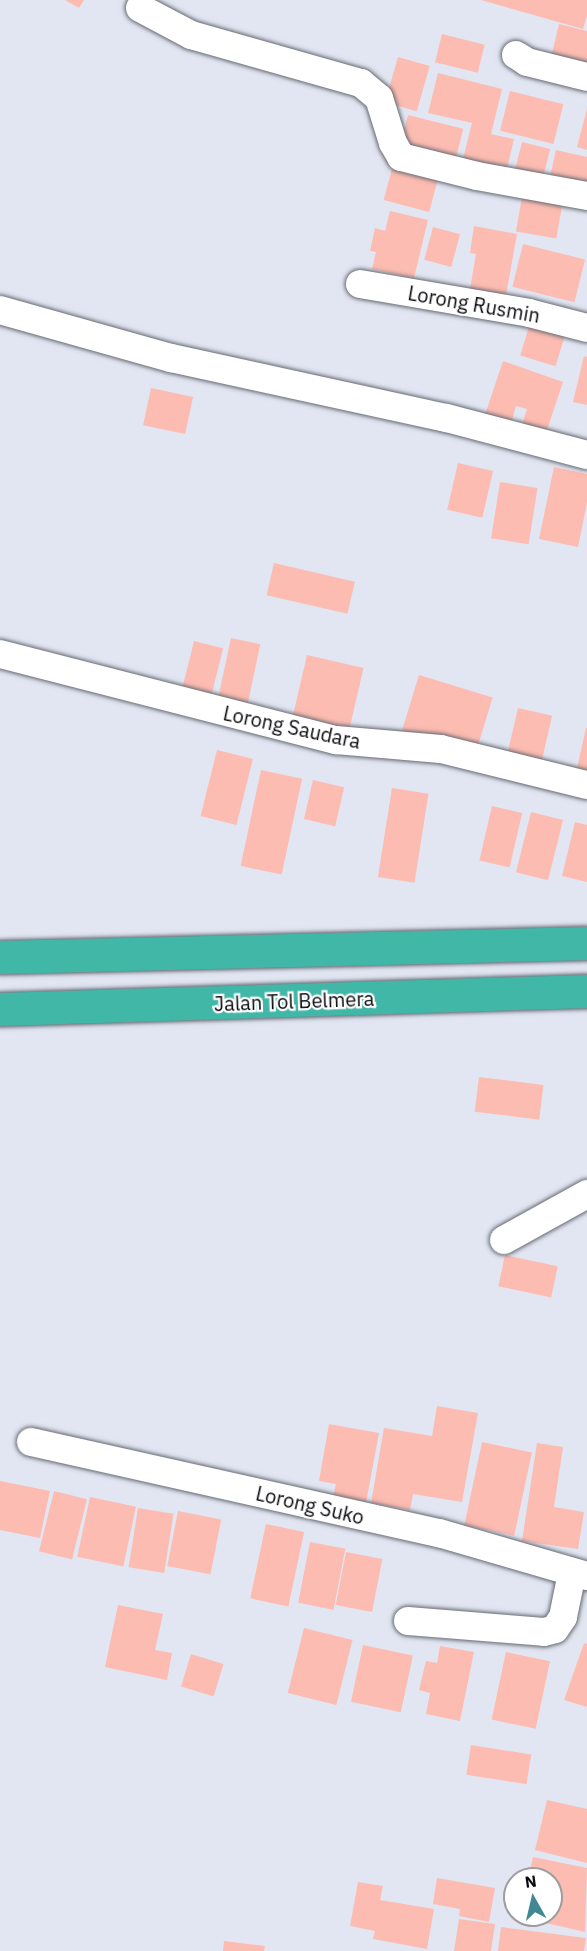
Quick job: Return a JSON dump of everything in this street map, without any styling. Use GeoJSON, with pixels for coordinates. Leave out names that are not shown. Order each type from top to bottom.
{"type":"FeatureCollection","features":[{"type":"Feature","properties":{"kind":"highway"},"geometry":{"type":"LineString","coordinates":[[0,957],[587,943]]}},
{"type":"Feature","properties":{"kind":"highway","name":"Jalan Tol Belmera"},"geometry":{"type":"LineString","coordinates":[[0,1008],[587,991]]}},
{"type":"Feature","properties":{"kind":"street"},"geometry":{"type":"LineString","coordinates":[[140,8],[191,35],[361,83],[379,98],[393,143],[401,156],[477,176],[587,196]]}},
{"type":"Feature","properties":{"kind":"street"},"geometry":{"type":"LineString","coordinates":[[516,55],[527,62],[587,77]]}},
{"type":"Feature","properties":{"kind":"street","name":"Lorong Rusmin"},"geometry":{"type":"LineString","coordinates":[[360,284],[529,313],[587,328]]}},
{"type":"Feature","properties":{"kind":"street"},"geometry":{"type":"LineString","coordinates":[[0,310],[171,358],[447,418],[587,455]]}},
{"type":"Feature","properties":{"kind":"street","name":"Lorong Saudara"},"geometry":{"type":"LineString","coordinates":[[0,654],[336,740],[441,749],[587,785]]}},
{"type":"Feature","properties":{"kind":"street"},"geometry":{"type":"LineString","coordinates":[[504,1240],[587,1194]]}},
{"type":"Feature","properties":{"kind":"street","name":"Lorong Suko"},"geometry":{"type":"LineString","coordinates":[[31,1442],[439,1533],[580,1575]]}},
{"type":"Feature","properties":{"kind":"street"},"geometry":{"type":"LineString","coordinates":[[408,1621],[544,1632],[555,1629],[580,1575]]}},
{"type":"Feature","properties":{"kind":"building"},"geometry":{"type":"Polygon","coordinates":[[[65,0],[84,0],[79,8],[65,0]]]}},
{"type":"Feature","properties":{"kind":"building"},"geometry":{"type":"Polygon","coordinates":[[[481,0],[587,0],[587,16],[583,29],[481,0]]]}},
{"type":"Feature","properties":{"kind":"building"},"geometry":{"type":"Polygon","coordinates":[[[559,24],[587,31],[587,71],[550,62],[559,24]]]}},
{"type":"Feature","properties":{"kind":"building"},"geometry":{"type":"Polygon","coordinates":[[[442,34],[485,45],[478,73],[435,62],[442,34]]]}},
{"type":"Feature","properties":{"kind":"building"},"geometry":{"type":"Polygon","coordinates":[[[398,57],[430,66],[417,111],[385,102],[398,57]]]}},
{"type":"Feature","properties":{"kind":"building"},"geometry":{"type":"Polygon","coordinates":[[[438,73],[502,89],[491,134],[514,139],[506,173],[462,163],[472,123],[428,113],[438,73]]]}},
{"type":"Feature","properties":{"kind":"building"},"geometry":{"type":"Polygon","coordinates":[[[510,91],[563,104],[553,144],[500,131],[510,91]]]}},
{"type":"Feature","properties":{"kind":"building"},"geometry":{"type":"Polygon","coordinates":[[[587,109],[587,150],[577,147],[587,109]]]}},
{"type":"Feature","properties":{"kind":"building"},"geometry":{"type":"Polygon","coordinates":[[[408,115],[463,129],[455,164],[399,150],[408,115]]]}},
{"type":"Feature","properties":{"kind":"building"},"geometry":{"type":"Polygon","coordinates":[[[522,142],[550,149],[541,186],[513,179],[522,142]]]}},
{"type":"Feature","properties":{"kind":"building"},"geometry":{"type":"Polygon","coordinates":[[[556,150],[587,157],[587,195],[548,186],[556,150]]]}},
{"type":"Feature","properties":{"kind":"building"},"geometry":{"type":"Polygon","coordinates":[[[392,169],[437,181],[429,212],[384,200],[392,169]]]}},
{"type":"Feature","properties":{"kind":"building"},"geometry":{"type":"Polygon","coordinates":[[[522,197],[562,204],[556,239],[516,231],[522,197]]]}},
{"type":"Feature","properties":{"kind":"building"},"geometry":{"type":"Polygon","coordinates":[[[390,211],[428,220],[414,278],[372,269],[376,252],[370,251],[375,228],[385,231],[390,211]]]}},
{"type":"Feature","properties":{"kind":"building"},"geometry":{"type":"Polygon","coordinates":[[[474,226],[517,234],[505,301],[469,295],[476,254],[470,253],[474,226]]]}},
{"type":"Feature","properties":{"kind":"building"},"geometry":{"type":"Polygon","coordinates":[[[433,227],[460,234],[451,267],[424,260],[433,227]]]}},
{"type":"Feature","properties":{"kind":"building"},"geometry":{"type":"Polygon","coordinates":[[[523,244],[585,259],[574,302],[512,287],[523,244]]]}},
{"type":"Feature","properties":{"kind":"building"},"geometry":{"type":"Polygon","coordinates":[[[531,320],[566,331],[556,366],[520,355],[531,320]]]}},
{"type":"Feature","properties":{"kind":"building"},"geometry":{"type":"Polygon","coordinates":[[[584,356],[587,357],[587,405],[573,402],[584,356]]]}},
{"type":"Feature","properties":{"kind":"building"},"geometry":{"type":"Polygon","coordinates":[[[503,361],[563,382],[546,433],[522,425],[527,409],[516,406],[509,430],[483,421],[503,361]]]}},
{"type":"Feature","properties":{"kind":"building"},"geometry":{"type":"Polygon","coordinates":[[[151,388],[193,397],[185,434],[143,425],[151,388]]]}},
{"type":"Feature","properties":{"kind":"building"},"geometry":{"type":"Polygon","coordinates":[[[458,463],[493,471],[482,518],[447,510],[458,463]]]}},
{"type":"Feature","properties":{"kind":"building"},"geometry":{"type":"Polygon","coordinates":[[[554,467],[587,474],[587,503],[578,547],[539,539],[554,467]]]}},
{"type":"Feature","properties":{"kind":"building"},"geometry":{"type":"Polygon","coordinates":[[[500,482],[538,488],[529,544],[491,538],[500,482]]]}},
{"type":"Feature","properties":{"kind":"building"},"geometry":{"type":"Polygon","coordinates":[[[274,563],[355,582],[347,614],[267,595],[274,563]]]}},
{"type":"Feature","properties":{"kind":"building"},"geometry":{"type":"Polygon","coordinates":[[[231,638],[260,644],[247,709],[217,703],[231,638]]]}},
{"type":"Feature","properties":{"kind":"building"},"geometry":{"type":"Polygon","coordinates":[[[194,641],[223,648],[209,705],[180,697],[194,641]]]}},
{"type":"Feature","properties":{"kind":"building"},"geometry":{"type":"Polygon","coordinates":[[[307,655],[364,668],[349,732],[292,719],[307,655]]]}},
{"type":"Feature","properties":{"kind":"building"},"geometry":{"type":"Polygon","coordinates":[[[419,675],[493,698],[476,753],[402,730],[419,675]]]}},
{"type":"Feature","properties":{"kind":"building"},"geometry":{"type":"Polygon","coordinates":[[[518,708],[552,716],[541,763],[507,755],[518,708]]]}},
{"type":"Feature","properties":{"kind":"building"},"geometry":{"type":"Polygon","coordinates":[[[587,728],[587,776],[576,773],[587,728]]]}},
{"type":"Feature","properties":{"kind":"building"},"geometry":{"type":"Polygon","coordinates":[[[217,750],[253,759],[236,825],[201,816],[217,750]]]}},
{"type":"Feature","properties":{"kind":"building"},"geometry":{"type":"Polygon","coordinates":[[[261,770],[302,779],[282,875],[241,866],[261,770]]]}},
{"type":"Feature","properties":{"kind":"building"},"geometry":{"type":"Polygon","coordinates":[[[313,780],[344,787],[335,826],[304,819],[313,780]]]}},
{"type":"Feature","properties":{"kind":"building"},"geometry":{"type":"Polygon","coordinates":[[[392,788],[429,794],[414,883],[378,877],[392,788]]]}},
{"type":"Feature","properties":{"kind":"building"},"geometry":{"type":"Polygon","coordinates":[[[492,806],[522,813],[510,868],[479,861],[492,806]]]}},
{"type":"Feature","properties":{"kind":"building"},"geometry":{"type":"Polygon","coordinates":[[[531,812],[563,820],[548,880],[516,872],[531,812]]]}},
{"type":"Feature","properties":{"kind":"building"},"geometry":{"type":"Polygon","coordinates":[[[575,822],[587,825],[587,882],[562,876],[575,822]]]}},
{"type":"Feature","properties":{"kind":"building"},"geometry":{"type":"Polygon","coordinates":[[[479,1077],[544,1085],[539,1120],[475,1112],[479,1077]]]}},
{"type":"Feature","properties":{"kind":"building"},"geometry":{"type":"Polygon","coordinates":[[[505,1255],[558,1266],[551,1298],[498,1286],[505,1255]]]}},
{"type":"Feature","properties":{"kind":"building"},"geometry":{"type":"Polygon","coordinates":[[[437,1406],[478,1413],[462,1502],[413,1494],[410,1510],[371,1503],[384,1428],[432,1436],[437,1406]]]}},
{"type":"Feature","properties":{"kind":"building"},"geometry":{"type":"Polygon","coordinates":[[[329,1424],[379,1433],[366,1503],[333,1497],[336,1484],[319,1481],[329,1424]]]}},
{"type":"Feature","properties":{"kind":"building"},"geometry":{"type":"Polygon","coordinates":[[[482,1442],[532,1453],[514,1536],[464,1525],[482,1442]]]}},
{"type":"Feature","properties":{"kind":"building"},"geometry":{"type":"Polygon","coordinates":[[[537,1443],[563,1447],[554,1507],[584,1512],[578,1549],[522,1541],[537,1443]]]}},
{"type":"Feature","properties":{"kind":"building"},"geometry":{"type":"Polygon","coordinates":[[[0,1481],[50,1491],[40,1538],[0,1530],[0,1481]]]}},
{"type":"Feature","properties":{"kind":"building"},"geometry":{"type":"Polygon","coordinates":[[[54,1491],[87,1499],[72,1559],[39,1551],[54,1491]]]}},
{"type":"Feature","properties":{"kind":"building"},"geometry":{"type":"Polygon","coordinates":[[[90,1497],[136,1507],[123,1566],[77,1557],[90,1497]]]}},
{"type":"Feature","properties":{"kind":"building"},"geometry":{"type":"Polygon","coordinates":[[[138,1508],[174,1514],[164,1573],[129,1567],[138,1508]]]}},
{"type":"Feature","properties":{"kind":"building"},"geometry":{"type":"Polygon","coordinates":[[[178,1511],[221,1519],[211,1574],[167,1566],[178,1511]]]}},
{"type":"Feature","properties":{"kind":"building"},"geometry":{"type":"Polygon","coordinates":[[[266,1524],[304,1532],[288,1606],[250,1598],[266,1524]]]}},
{"type":"Feature","properties":{"kind":"building"},"geometry":{"type":"Polygon","coordinates":[[[310,1542],[345,1549],[334,1610],[298,1603],[310,1542]]]}},
{"type":"Feature","properties":{"kind":"building"},"geometry":{"type":"Polygon","coordinates":[[[346,1552],[382,1559],[372,1612],[336,1605],[346,1552]]]}},
{"type":"Feature","properties":{"kind":"building"},"geometry":{"type":"Polygon","coordinates":[[[118,1605],[163,1614],[155,1650],[172,1653],[167,1680],[105,1667],[118,1605]]]}},
{"type":"Feature","properties":{"kind":"building"},"geometry":{"type":"Polygon","coordinates":[[[304,1628],[353,1640],[336,1705],[288,1693],[304,1628]]]}},
{"type":"Feature","properties":{"kind":"building"},"geometry":{"type":"Polygon","coordinates":[[[584,1643],[587,1644],[587,1707],[564,1700],[584,1643]]]}},
{"type":"Feature","properties":{"kind":"building"},"geometry":{"type":"Polygon","coordinates":[[[363,1645],[413,1656],[401,1712],[351,1702],[363,1645]]]}},
{"type":"Feature","properties":{"kind":"building"},"geometry":{"type":"Polygon","coordinates":[[[440,1646],[474,1652],[460,1721],[426,1714],[430,1693],[419,1690],[426,1661],[437,1663],[440,1646]]]}},
{"type":"Feature","properties":{"kind":"building"},"geometry":{"type":"Polygon","coordinates":[[[506,1652],[550,1661],[536,1729],[492,1719],[506,1652]]]}},
{"type":"Feature","properties":{"kind":"building"},"geometry":{"type":"Polygon","coordinates":[[[191,1654],[224,1664],[214,1696],[181,1687],[191,1654]]]}},
{"type":"Feature","properties":{"kind":"building"},"geometry":{"type":"Polygon","coordinates":[[[471,1745],[531,1755],[527,1784],[466,1775],[471,1745]]]}},
{"type":"Feature","properties":{"kind":"building"},"geometry":{"type":"Polygon","coordinates":[[[547,1800],[587,1809],[587,1863],[535,1850],[547,1800]]]}},
{"type":"Feature","properties":{"kind":"building"},"geometry":{"type":"Polygon","coordinates":[[[533,1857],[587,1868],[585,1932],[563,1927],[563,1867],[531,1867],[533,1857]]]}},
{"type":"Feature","properties":{"kind":"building"},"geometry":{"type":"Polygon","coordinates":[[[437,1878],[495,1888],[489,1922],[459,1916],[460,1909],[433,1904],[437,1878]]]}},
{"type":"Feature","properties":{"kind":"building"},"geometry":{"type":"Polygon","coordinates":[[[358,1882],[383,1886],[380,1900],[434,1909],[427,1949],[373,1939],[375,1931],[350,1926],[358,1882]]]}},
{"type":"Feature","properties":{"kind":"building"},"geometry":{"type":"Polygon","coordinates":[[[459,1919],[495,1924],[491,1951],[454,1951],[459,1919]]]}},
{"type":"Feature","properties":{"kind":"building"},"geometry":{"type":"Polygon","coordinates":[[[501,1927],[586,1938],[584,1951],[498,1951],[501,1927]]]}},
{"type":"Feature","properties":{"kind":"building"},"geometry":{"type":"Polygon","coordinates":[[[224,1941],[265,1946],[264,1951],[223,1951],[224,1941]]]}}]}
